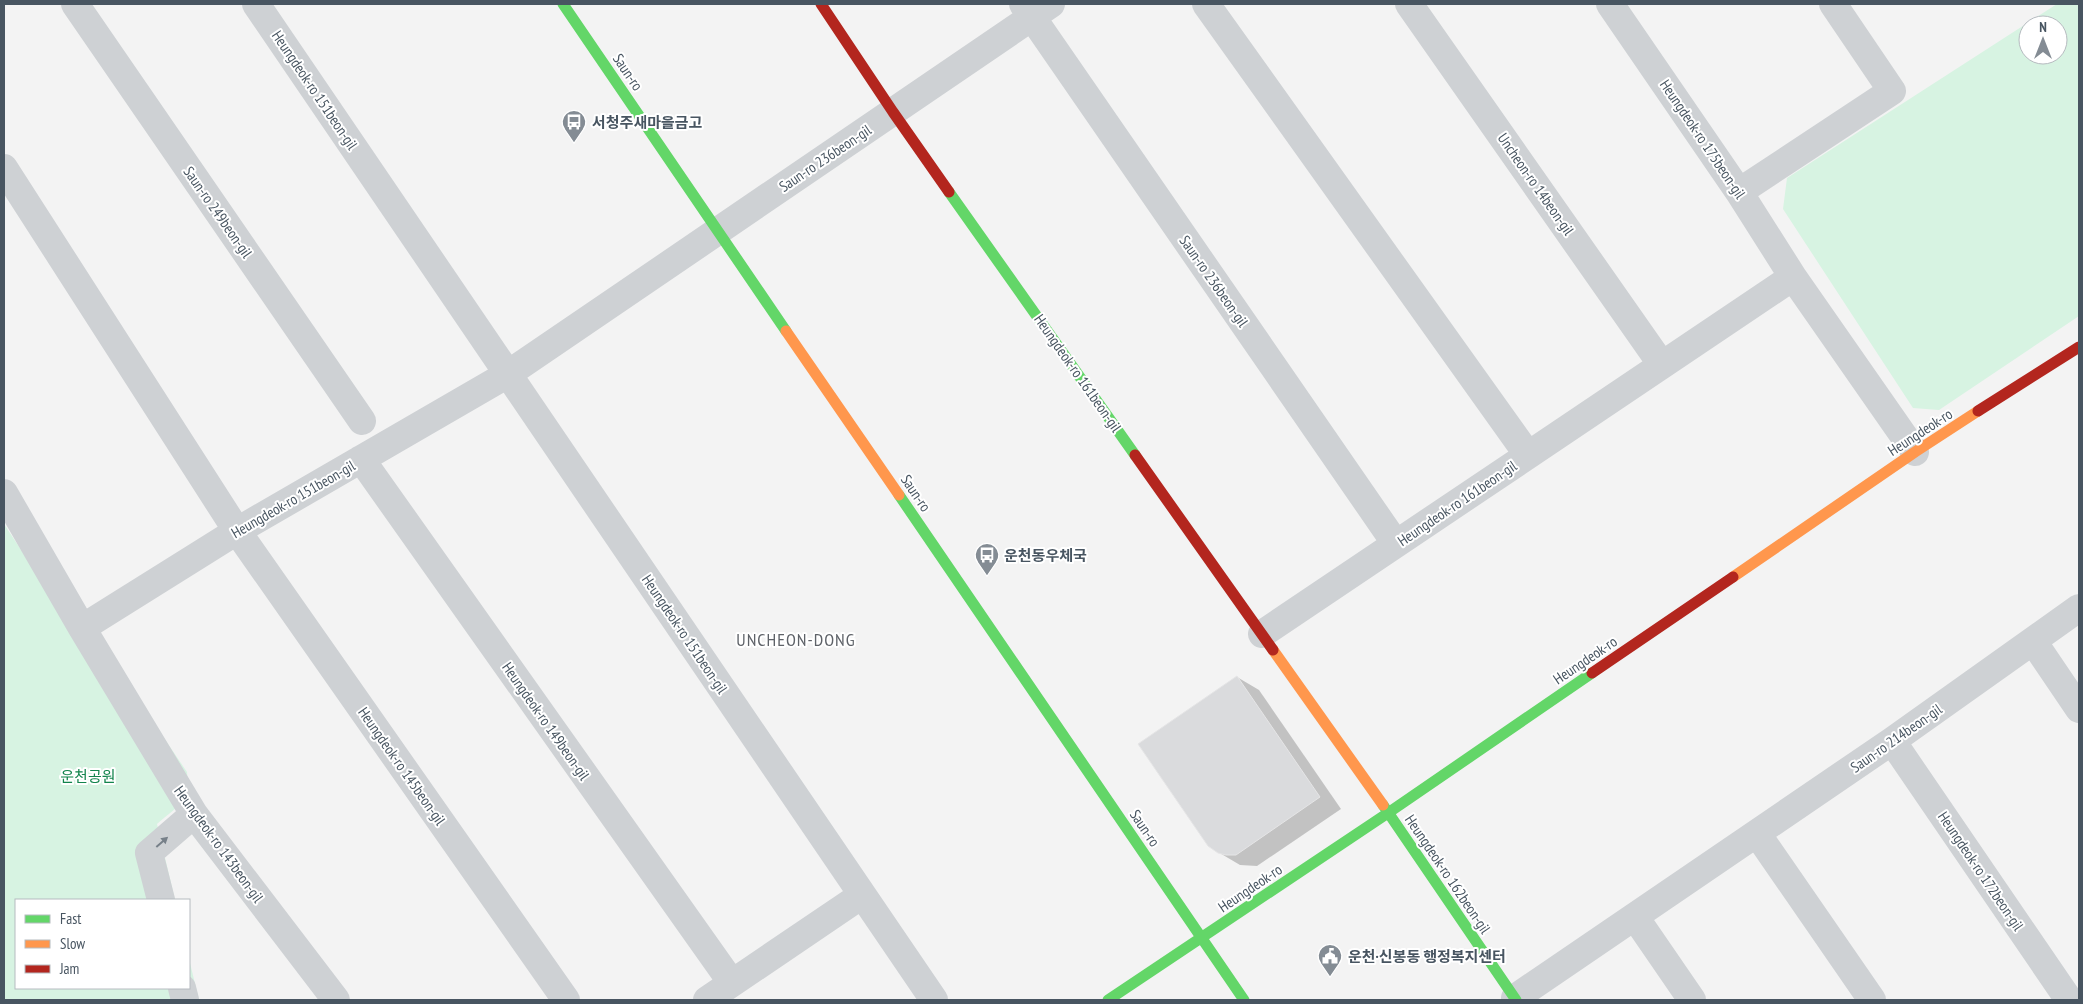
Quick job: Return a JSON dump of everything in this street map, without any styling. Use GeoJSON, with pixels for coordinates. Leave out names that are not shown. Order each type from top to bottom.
{"type":"FeatureCollection","features":[{"type":"Feature","properties":{"kind":"street","name":"Saun-ro 249beon-gil"},"geometry":{"type":"LineString","coordinates":[[75,4],[362,421]]}},
{"type":"Feature","properties":{"kind":"street","name":"Heungdeok-ro 151beon-gil"},"geometry":{"type":"LineString","coordinates":[[256,4],[934,1000]]}},
{"type":"Feature","properties":{"kind":"street","name":"Saun-ro"},"geometry":{"type":"LineString","coordinates":[[564,4],[1244,1000]]}},
{"type":"Feature","properties":{"kind":"street","name":"Heungdeok-ro 161beon-gil"},"geometry":{"type":"LineString","coordinates":[[821,4],[893,112],[1388,813]]}},
{"type":"Feature","properties":{"kind":"street"},"geometry":{"type":"LineString","coordinates":[[1206,4],[1528,455],[1793,277]]}},
{"type":"Feature","properties":{"kind":"street","name":"Uncheon-ro 14beon-gil"},"geometry":{"type":"LineString","coordinates":[[1410,4],[1662,365]]}},
{"type":"Feature","properties":{"kind":"street","name":"Heungdeok-ro 175beon-gil"},"geometry":{"type":"LineString","coordinates":[[1610,4],[1739,192],[1793,277],[1915,452]]}},
{"type":"Feature","properties":{"kind":"street"},"geometry":{"type":"LineString","coordinates":[[1739,192],[1892,91],[1833,4]]}},
{"type":"Feature","properties":{"kind":"street","name":"Saun-ro 236beon-gil"},"geometry":{"type":"LineString","coordinates":[[508,374],[893,112],[1035,8],[1396,544]]}},
{"type":"Feature","properties":{"kind":"street"},"geometry":{"type":"LineString","coordinates":[[5,177],[237,531]]}},
{"type":"Feature","properties":{"kind":"street","name":"Heungdeok-ro"},"geometry":{"type":"LineString","coordinates":[[1108,1000],[1388,813],[1915,452],[2078,350]]}},
{"type":"Feature","properties":{"kind":"street","name":"Heungdeok-ro 151beon-gil"},"geometry":{"type":"LineString","coordinates":[[82,628],[237,531],[508,374]]}},
{"type":"Feature","properties":{"kind":"street","name":"Heungdeok-ro 161beon-gil"},"geometry":{"type":"LineString","coordinates":[[1262,634],[1528,455]]}},
{"type":"Feature","properties":{"kind":"street","name":"Heungdeok-ro 149beon-gil"},"geometry":{"type":"LineString","coordinates":[[361,459],[732,983]]}},
{"type":"Feature","properties":{"kind":"street"},"geometry":{"type":"LineString","coordinates":[[4,493],[82,628]]}},
{"type":"Feature","properties":{"kind":"street","name":"Heungdeok-ro 145beon-gil"},"geometry":{"type":"LineString","coordinates":[[237,531],[566,1000]]}},
{"type":"Feature","properties":{"kind":"street","name":"Saun-ro 214beon-gil"},"geometry":{"type":"LineString","coordinates":[[1516,999],[1758,835],[2079,608]]}},
{"type":"Feature","properties":{"kind":"street","name":"Heungdeok-ro 143beon-gil"},"geometry":{"type":"LineString","coordinates":[[82,628],[194,814],[336,1000]]}},
{"type":"Feature","properties":{"kind":"street"},"geometry":{"type":"LineString","coordinates":[[2033,641],[2079,709]]}},
{"type":"Feature","properties":{"kind":"street","name":"Heungdeok-ro 172beon-gil"},"geometry":{"type":"LineString","coordinates":[[1892,741],[2069,1000]]}},
{"type":"Feature","properties":{"kind":"street","name":"Heungdeok-ro 162beon-gil"},"geometry":{"type":"LineString","coordinates":[[1388,813],[1516,999]]}},
{"type":"Feature","properties":{"kind":"street"},"geometry":{"type":"LineString","coordinates":[[160,899],[149,853],[194,814]]}},
{"type":"Feature","properties":{"kind":"street"},"geometry":{"type":"LineString","coordinates":[[1758,835],[1870,997]]}},
{"type":"Feature","properties":{"kind":"street"},"geometry":{"type":"LineString","coordinates":[[707,1000],[862,895]]}},
{"type":"Feature","properties":{"kind":"street"},"geometry":{"type":"LineString","coordinates":[[1635,918],[1692,1000]]}},
{"type":"Feature","properties":{"kind":"green space"},"geometry":{"type":"Polygon","coordinates":[[[2057,4],[2079,4],[2079,316],[1939,410],[1913,408],[1783,209],[1787,178],[2018,29],[2018,65],[2068,65],[2068,15],[2040,15],[2057,4]]]}},
{"type":"Feature","properties":{"kind":"green space","name":"운천공원"},"geometry":{"type":"Polygon","coordinates":[[[4,524],[87,650],[109,657],[187,772],[184,797],[171,813],[157,824],[175,899],[15,899],[15,989],[190,989],[190,963],[199,1000],[4,1000],[4,524]]]}},
{"type":"Feature","properties":{"kind":"building"},"geometry":{"type":"Polygon","coordinates":[[[1237,676],[1320,797],[1236,855],[1226,855],[1218,853],[1208,846],[1138,744],[1237,676]]]}},
{"type":"Feature","properties":{"kind":"traffic: fast"},"geometry":{"type":"LineString","coordinates":[[563,4],[786,331]]}},
{"type":"Feature","properties":{"kind":"traffic: fast"},"geometry":{"type":"LineString","coordinates":[[949,192],[1135,455]]}},
{"type":"Feature","properties":{"kind":"traffic: fast"},"geometry":{"type":"LineString","coordinates":[[899,495],[1244,1000]]}},
{"type":"Feature","properties":{"kind":"traffic: fast"},"geometry":{"type":"LineString","coordinates":[[1108,1000],[1388,813],[1592,673]]}},
{"type":"Feature","properties":{"kind":"traffic: fast"},"geometry":{"type":"LineString","coordinates":[[1383,805],[1516,1000]]}},
{"type":"Feature","properties":{"kind":"traffic: slow"},"geometry":{"type":"LineString","coordinates":[[786,331],[899,495]]}},
{"type":"Feature","properties":{"kind":"traffic: slow"},"geometry":{"type":"LineString","coordinates":[[1733,577],[1978,411]]}},
{"type":"Feature","properties":{"kind":"traffic: slow"},"geometry":{"type":"LineString","coordinates":[[1273,650],[1383,805]]}},
{"type":"Feature","properties":{"kind":"traffic: jam"},"geometry":{"type":"LineString","coordinates":[[821,4],[949,192]]}},
{"type":"Feature","properties":{"kind":"traffic: jam"},"geometry":{"type":"LineString","coordinates":[[1978,411],[2079,347]]}},
{"type":"Feature","properties":{"kind":"traffic: jam"},"geometry":{"type":"LineString","coordinates":[[1135,455],[1273,650]]}},
{"type":"Feature","properties":{"kind":"traffic: jam"},"geometry":{"type":"LineString","coordinates":[[1592,673],[1733,577]]}},
{"type":"Feature","properties":{"kind":"place","name":"서청주새마을금고"},"geometry":{"type":"Point","coordinates":[574,143]}},
{"type":"Feature","properties":{"kind":"place","name":"운천동우체국"},"geometry":{"type":"Point","coordinates":[987,576]}},
{"type":"Feature","properties":{"kind":"place","name":"운천·신봉동 행정복지센터"},"geometry":{"type":"Point","coordinates":[1330,977]}},
{"type":"Feature","properties":{"kind":"district","name":"UNCHEON-DONG"},"geometry":{"type":"Point","coordinates":[796,639]}}]}
